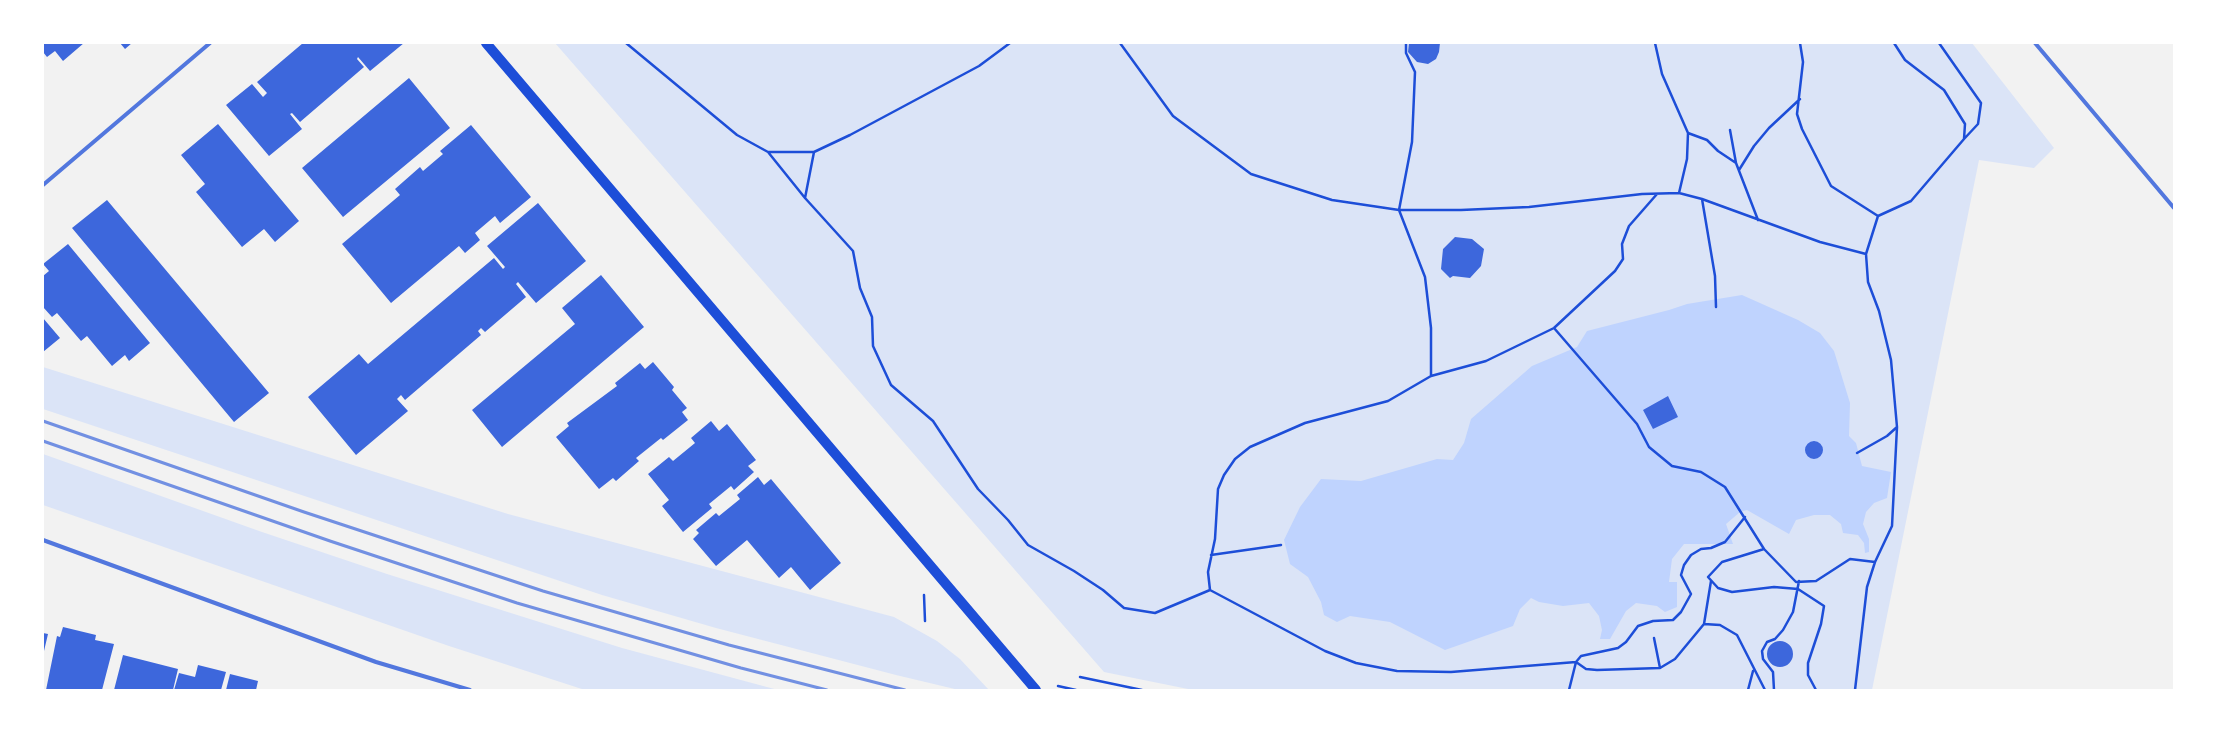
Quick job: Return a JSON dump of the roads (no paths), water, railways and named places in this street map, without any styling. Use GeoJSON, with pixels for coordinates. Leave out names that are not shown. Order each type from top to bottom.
{"type":"FeatureCollection","features":[{"type":"Feature","properties":{"kind":"main road"},"geometry":{"type":"LineString","coordinates":[[486,43],[1036,690]]}},
{"type":"Feature","properties":{"kind":"street"},"geometry":{"type":"LineString","coordinates":[[43,185],[210,43]]}},
{"type":"Feature","properties":{"kind":"street"},"geometry":{"type":"LineString","coordinates":[[2035,43],[2174,208]]}},
{"type":"Feature","properties":{"kind":"street"},"geometry":{"type":"LineString","coordinates":[[43,540],[376,662],[470,690]]}},
{"type":"Feature","properties":{"kind":"water"},"geometry":{"type":"Polygon","coordinates":[[[1742,295],[1798,320],[1820,333],[1834,351],[1850,403],[1849,436],[1856,443],[1862,466],[1891,472],[1887,498],[1874,503],[1866,512],[1863,524],[1869,539],[1869,552],[1865,553],[1864,543],[1858,535],[1843,533],[1841,524],[1830,515],[1814,515],[1796,520],[1789,534],[1747,510],[1740,512],[1726,524],[1733,544],[1684,544],[1672,559],[1669,582],[1677,582],[1677,607],[1665,612],[1657,606],[1636,603],[1626,611],[1610,639],[1600,639],[1602,630],[1599,616],[1589,603],[1563,606],[1539,602],[1531,598],[1520,609],[1513,626],[1445,650],[1390,622],[1350,616],[1337,622],[1324,615],[1321,602],[1308,577],[1290,564],[1284,540],[1300,507],[1321,479],[1361,481],[1437,459],[1453,460],[1464,443],[1471,419],[1532,366],[1577,347],[1587,331],[1687,304],[1742,295]]]}},
{"type":"Feature","properties":{"kind":"railway"},"geometry":{"type":"LineString","coordinates":[[43,421],[304,512],[543,591],[729,645],[905,690]]}},
{"type":"Feature","properties":{"kind":"railway"},"geometry":{"type":"LineString","coordinates":[[43,441],[330,541],[517,603],[741,668],[827,690]]}}]}
